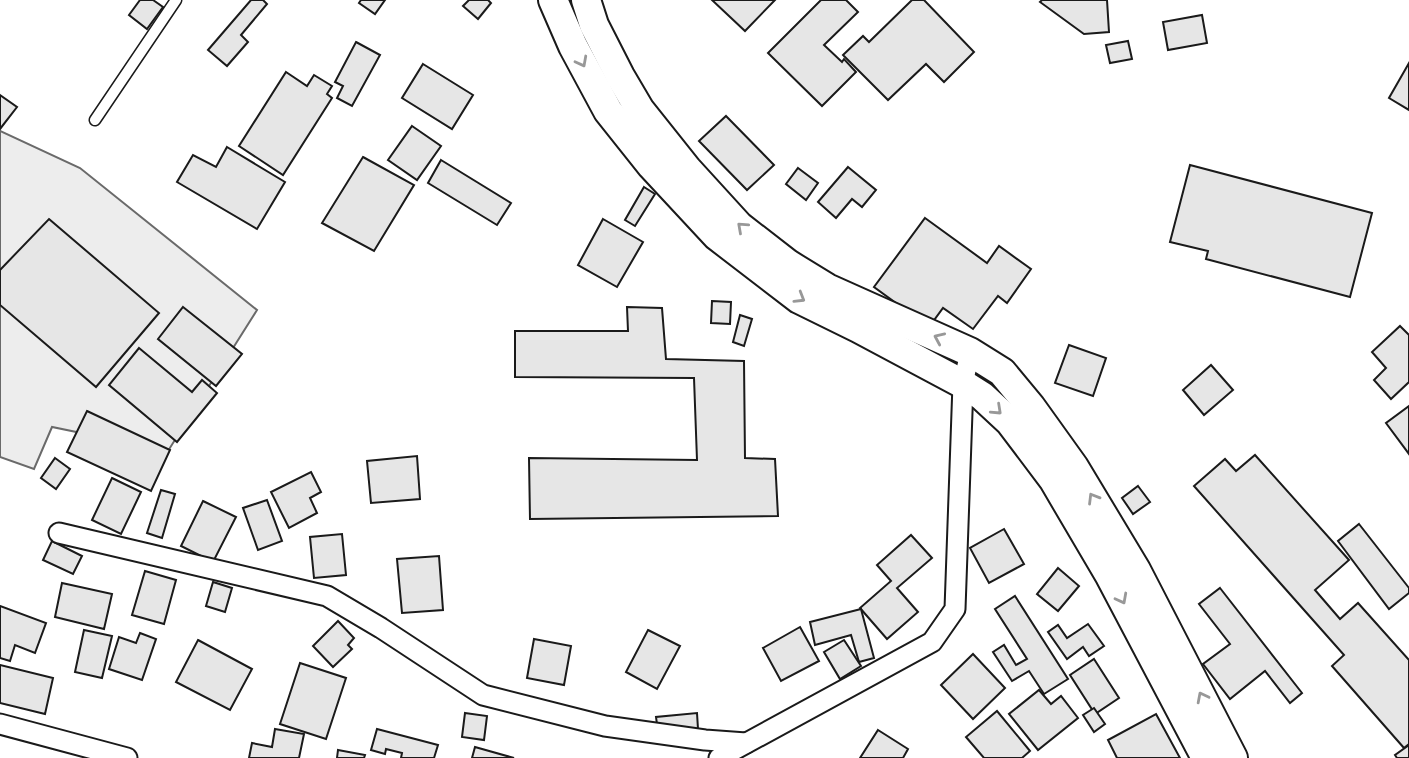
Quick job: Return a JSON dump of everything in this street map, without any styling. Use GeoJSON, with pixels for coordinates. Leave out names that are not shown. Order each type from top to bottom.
{"type":"FeatureCollection","features":[{"type":"Feature","properties":{"kind":"main road"},"geometry":{"type":"LineString","coordinates":[[553,0],[573,46],[608,111],[651,165],[717,236],[799,299],[963,384],[982,396],[1010,422],[1052,479],[1110,576],[1206,758]]}},
{"type":"Feature","properties":{"kind":"main road"},"geometry":{"type":"LineString","coordinates":[[586,0],[594,25],[640,110],[687,169],[739,226],[788,264],[827,288],[970,352],[1002,372],[1074,467],[1136,570],[1233,758]]}},
{"type":"Feature","properties":{"kind":"street"},"geometry":{"type":"LineString","coordinates":[[719,758],[932,642],[955,609],[963,384],[970,352]]}},
{"type":"Feature","properties":{"kind":"street"},"geometry":{"type":"LineString","coordinates":[[58,533],[327,596],[482,695],[605,726],[746,743]]}},
{"type":"Feature","properties":{"kind":"street"},"geometry":{"type":"LineString","coordinates":[[0,724],[127,758]]}},
{"type":"Feature","properties":{"kind":"lane"},"geometry":{"type":"LineString","coordinates":[[95,120],[176,0]]}},
{"type":"Feature","properties":{"kind":"shaded area"},"geometry":{"type":"Polygon","coordinates":[[[0,131],[80,168],[257,310],[168,451],[52,427],[34,469],[0,457],[0,131]]]}},
{"type":"Feature","properties":{"kind":"building"},"geometry":{"type":"Polygon","coordinates":[[[140,0],[153,0],[163,7],[147,29],[129,15],[140,0]]]}},
{"type":"Feature","properties":{"kind":"building"},"geometry":{"type":"Polygon","coordinates":[[[251,0],[263,0],[267,4],[241,35],[248,42],[227,66],[208,50],[251,0]]]}},
{"type":"Feature","properties":{"kind":"building"},"geometry":{"type":"Polygon","coordinates":[[[361,0],[385,0],[375,14],[359,3],[361,0]]]}},
{"type":"Feature","properties":{"kind":"building"},"geometry":{"type":"Polygon","coordinates":[[[469,0],[488,0],[491,3],[478,19],[463,6],[469,0]]]}},
{"type":"Feature","properties":{"kind":"building"},"geometry":{"type":"Polygon","coordinates":[[[712,0],[775,0],[745,31],[712,0]]]}},
{"type":"Feature","properties":{"kind":"building"},"geometry":{"type":"Polygon","coordinates":[[[821,0],[846,0],[858,12],[824,45],[842,62],[844,59],[856,72],[822,106],[768,53],[821,0]]]}},
{"type":"Feature","properties":{"kind":"building"},"geometry":{"type":"Polygon","coordinates":[[[912,0],[924,0],[974,52],[944,82],[926,64],[888,100],[843,55],[863,36],[869,42],[912,0]]]}},
{"type":"Feature","properties":{"kind":"building"},"geometry":{"type":"Polygon","coordinates":[[[1107,0],[1109,32],[1084,34],[1040,2],[1107,0]]]}},
{"type":"Feature","properties":{"kind":"building"},"geometry":{"type":"Polygon","coordinates":[[[1202,15],[1207,43],[1168,50],[1163,22],[1202,15]]]}},
{"type":"Feature","properties":{"kind":"building"},"geometry":{"type":"Polygon","coordinates":[[[1128,41],[1132,59],[1110,63],[1106,45],[1128,41]]]}},
{"type":"Feature","properties":{"kind":"building"},"geometry":{"type":"Polygon","coordinates":[[[356,42],[380,55],[352,106],[337,98],[343,86],[335,82],[356,42]]]}},
{"type":"Feature","properties":{"kind":"building"},"geometry":{"type":"Polygon","coordinates":[[[1409,63],[1409,110],[1389,98],[1409,63]]]}},
{"type":"Feature","properties":{"kind":"building"},"geometry":{"type":"Polygon","coordinates":[[[423,64],[473,95],[452,129],[402,98],[423,64]]]}},
{"type":"Feature","properties":{"kind":"building"},"geometry":{"type":"Polygon","coordinates":[[[286,72],[307,86],[314,75],[332,86],[327,94],[332,98],[283,175],[239,146],[286,72]]]}},
{"type":"Feature","properties":{"kind":"building"},"geometry":{"type":"Polygon","coordinates":[[[0,95],[17,107],[0,129],[0,95]]]}},
{"type":"Feature","properties":{"kind":"building"},"geometry":{"type":"Polygon","coordinates":[[[726,116],[774,165],[747,190],[699,141],[726,116]]]}},
{"type":"Feature","properties":{"kind":"building"},"geometry":{"type":"Polygon","coordinates":[[[412,126],[441,146],[417,180],[388,160],[412,126]]]}},
{"type":"Feature","properties":{"kind":"building"},"geometry":{"type":"Polygon","coordinates":[[[227,147],[285,182],[257,229],[177,182],[193,155],[216,167],[227,147]]]}},
{"type":"Feature","properties":{"kind":"building"},"geometry":{"type":"Polygon","coordinates":[[[363,157],[414,185],[374,251],[322,223],[363,157]]]}},
{"type":"Feature","properties":{"kind":"building"},"geometry":{"type":"Polygon","coordinates":[[[441,160],[511,203],[497,225],[428,183],[441,160]]]}},
{"type":"Feature","properties":{"kind":"building"},"geometry":{"type":"Polygon","coordinates":[[[1190,165],[1372,213],[1350,297],[1206,259],[1208,251],[1170,242],[1190,165]]]}},
{"type":"Feature","properties":{"kind":"building"},"geometry":{"type":"Polygon","coordinates":[[[848,167],[876,190],[862,207],[852,199],[836,218],[818,202],[848,167]]]}},
{"type":"Feature","properties":{"kind":"building"},"geometry":{"type":"Polygon","coordinates":[[[798,168],[818,183],[806,200],[786,184],[798,168]]]}},
{"type":"Feature","properties":{"kind":"building"},"geometry":{"type":"Polygon","coordinates":[[[644,187],[655,194],[635,226],[625,220],[644,187]]]}},
{"type":"Feature","properties":{"kind":"building"},"geometry":{"type":"Polygon","coordinates":[[[925,218],[987,263],[999,246],[1031,269],[1007,303],[998,296],[973,329],[943,308],[929,327],[874,287],[925,218]]]}},
{"type":"Feature","properties":{"kind":"building"},"geometry":{"type":"Polygon","coordinates":[[[49,219],[159,313],[96,387],[0,305],[0,270],[49,219]]]}},
{"type":"Feature","properties":{"kind":"building"},"geometry":{"type":"Polygon","coordinates":[[[603,219],[643,242],[617,287],[578,265],[603,219]]]}},
{"type":"Feature","properties":{"kind":"building"},"geometry":{"type":"Polygon","coordinates":[[[712,301],[731,302],[730,324],[711,323],[712,301]]]}},
{"type":"Feature","properties":{"kind":"building"},"geometry":{"type":"Polygon","coordinates":[[[183,307],[242,354],[216,386],[158,339],[183,307]]]}},
{"type":"Feature","properties":{"kind":"building"},"geometry":{"type":"Polygon","coordinates":[[[627,307],[662,308],[666,359],[744,361],[745,458],[775,459],[778,516],[530,519],[529,458],[697,460],[694,378],[515,377],[515,331],[628,331],[627,307]]]}},
{"type":"Feature","properties":{"kind":"building"},"geometry":{"type":"Polygon","coordinates":[[[740,315],[752,319],[744,346],[733,342],[740,315]]]}},
{"type":"Feature","properties":{"kind":"building"},"geometry":{"type":"Polygon","coordinates":[[[1400,326],[1409,335],[1409,382],[1391,399],[1374,380],[1386,368],[1372,352],[1400,326]]]}},
{"type":"Feature","properties":{"kind":"building"},"geometry":{"type":"Polygon","coordinates":[[[1069,345],[1106,358],[1093,396],[1055,383],[1069,345]]]}},
{"type":"Feature","properties":{"kind":"building"},"geometry":{"type":"Polygon","coordinates":[[[139,348],[192,392],[202,380],[217,393],[177,442],[109,385],[139,348]]]}},
{"type":"Feature","properties":{"kind":"building"},"geometry":{"type":"Polygon","coordinates":[[[1211,365],[1233,390],[1204,415],[1183,390],[1211,365]]]}},
{"type":"Feature","properties":{"kind":"building"},"geometry":{"type":"Polygon","coordinates":[[[1409,406],[1409,454],[1386,423],[1409,406]]]}},
{"type":"Feature","properties":{"kind":"building"},"geometry":{"type":"Polygon","coordinates":[[[87,411],[170,450],[151,491],[67,452],[87,411]]]}},
{"type":"Feature","properties":{"kind":"building"},"geometry":{"type":"Polygon","coordinates":[[[1255,455],[1349,560],[1315,590],[1340,619],[1358,603],[1409,660],[1409,744],[1404,748],[1332,666],[1344,655],[1194,486],[1225,459],[1236,471],[1255,455]]]}},
{"type":"Feature","properties":{"kind":"building"},"geometry":{"type":"Polygon","coordinates":[[[417,456],[420,499],[371,503],[367,461],[417,456]]]}},
{"type":"Feature","properties":{"kind":"building"},"geometry":{"type":"Polygon","coordinates":[[[55,458],[70,469],[56,489],[41,478],[55,458]]]}},
{"type":"Feature","properties":{"kind":"building"},"geometry":{"type":"Polygon","coordinates":[[[311,472],[321,492],[310,498],[317,513],[289,528],[271,492],[311,472]]]}},
{"type":"Feature","properties":{"kind":"building"},"geometry":{"type":"Polygon","coordinates":[[[112,478],[141,492],[121,534],[92,520],[112,478]]]}},
{"type":"Feature","properties":{"kind":"building"},"geometry":{"type":"Polygon","coordinates":[[[1138,486],[1150,502],[1133,514],[1122,498],[1138,486]]]}},
{"type":"Feature","properties":{"kind":"building"},"geometry":{"type":"Polygon","coordinates":[[[161,490],[175,494],[162,538],[147,533],[161,490]]]}},
{"type":"Feature","properties":{"kind":"building"},"geometry":{"type":"Polygon","coordinates":[[[267,500],[282,541],[258,550],[243,508],[267,500]]]}},
{"type":"Feature","properties":{"kind":"building"},"geometry":{"type":"Polygon","coordinates":[[[203,501],[236,517],[213,562],[181,546],[203,501]]]}},
{"type":"Feature","properties":{"kind":"building"},"geometry":{"type":"Polygon","coordinates":[[[1359,524],[1409,588],[1409,593],[1389,609],[1338,541],[1359,524]]]}},
{"type":"Feature","properties":{"kind":"building"},"geometry":{"type":"Polygon","coordinates":[[[1004,529],[1024,564],[989,583],[970,548],[1004,529]]]}},
{"type":"Feature","properties":{"kind":"building"},"geometry":{"type":"Polygon","coordinates":[[[342,534],[346,575],[314,578],[310,537],[342,534]]]}},
{"type":"Feature","properties":{"kind":"building"},"geometry":{"type":"Polygon","coordinates":[[[911,535],[932,558],[897,588],[918,612],[887,639],[860,608],[891,581],[877,565],[911,535]]]}},
{"type":"Feature","properties":{"kind":"building"},"geometry":{"type":"Polygon","coordinates":[[[52,541],[82,556],[73,574],[43,560],[52,541]]]}},
{"type":"Feature","properties":{"kind":"building"},"geometry":{"type":"Polygon","coordinates":[[[439,556],[443,610],[402,613],[397,559],[439,556]]]}},
{"type":"Feature","properties":{"kind":"building"},"geometry":{"type":"Polygon","coordinates":[[[1058,568],[1079,586],[1058,611],[1037,594],[1058,568]]]}},
{"type":"Feature","properties":{"kind":"building"},"geometry":{"type":"Polygon","coordinates":[[[145,571],[176,580],[164,624],[132,615],[145,571]]]}},
{"type":"Feature","properties":{"kind":"building"},"geometry":{"type":"Polygon","coordinates":[[[213,582],[232,588],[225,612],[206,606],[213,582]]]}},
{"type":"Feature","properties":{"kind":"building"},"geometry":{"type":"Polygon","coordinates":[[[62,583],[112,594],[104,629],[55,617],[62,583]]]}},
{"type":"Feature","properties":{"kind":"building"},"geometry":{"type":"Polygon","coordinates":[[[1220,588],[1302,693],[1290,703],[1265,671],[1230,699],[1203,664],[1230,644],[1199,604],[1220,588]]]}},
{"type":"Feature","properties":{"kind":"building"},"geometry":{"type":"Polygon","coordinates":[[[1015,596],[1068,679],[1044,694],[1029,671],[1012,681],[993,652],[1004,645],[1016,665],[1027,659],[995,609],[1015,596]]]}},
{"type":"Feature","properties":{"kind":"building"},"geometry":{"type":"Polygon","coordinates":[[[0,606],[46,623],[35,653],[15,645],[10,661],[0,658],[0,606]]]}},
{"type":"Feature","properties":{"kind":"building"},"geometry":{"type":"Polygon","coordinates":[[[861,609],[874,658],[859,662],[851,635],[815,645],[810,622],[861,609]]]}},
{"type":"Feature","properties":{"kind":"building"},"geometry":{"type":"Polygon","coordinates":[[[338,621],[354,638],[348,645],[352,649],[333,667],[313,646],[338,621]]]}},
{"type":"Feature","properties":{"kind":"building"},"geometry":{"type":"Polygon","coordinates":[[[1088,624],[1104,646],[1089,656],[1083,647],[1067,659],[1048,632],[1058,625],[1067,638],[1088,624]]]}},
{"type":"Feature","properties":{"kind":"building"},"geometry":{"type":"Polygon","coordinates":[[[800,627],[819,661],[781,681],[763,648],[800,627]]]}},
{"type":"Feature","properties":{"kind":"building"},"geometry":{"type":"Polygon","coordinates":[[[84,630],[112,636],[102,678],[75,672],[84,630]]]}},
{"type":"Feature","properties":{"kind":"building"},"geometry":{"type":"Polygon","coordinates":[[[648,630],[680,646],[657,689],[626,672],[648,630]]]}},
{"type":"Feature","properties":{"kind":"building"},"geometry":{"type":"Polygon","coordinates":[[[140,633],[156,639],[142,680],[109,669],[119,637],[136,643],[140,633]]]}},
{"type":"Feature","properties":{"kind":"building"},"geometry":{"type":"Polygon","coordinates":[[[534,639],[571,646],[564,685],[527,678],[534,639]]]}},
{"type":"Feature","properties":{"kind":"building"},"geometry":{"type":"Polygon","coordinates":[[[198,640],[252,669],[230,710],[176,682],[198,640]]]}},
{"type":"Feature","properties":{"kind":"building"},"geometry":{"type":"Polygon","coordinates":[[[844,640],[861,666],[840,679],[824,652],[844,640]]]}},
{"type":"Feature","properties":{"kind":"building"},"geometry":{"type":"Polygon","coordinates":[[[973,654],[1005,688],[973,719],[941,685],[973,654]]]}},
{"type":"Feature","properties":{"kind":"building"},"geometry":{"type":"Polygon","coordinates":[[[1094,659],[1119,698],[1095,714],[1070,675],[1094,659]]]}},
{"type":"Feature","properties":{"kind":"building"},"geometry":{"type":"Polygon","coordinates":[[[300,663],[346,678],[326,739],[280,724],[300,663]]]}},
{"type":"Feature","properties":{"kind":"building"},"geometry":{"type":"Polygon","coordinates":[[[0,665],[53,678],[45,714],[0,703],[0,665]]]}},
{"type":"Feature","properties":{"kind":"building"},"geometry":{"type":"Polygon","coordinates":[[[1039,690],[1051,704],[1061,696],[1078,718],[1038,750],[1009,714],[1039,690]]]}},
{"type":"Feature","properties":{"kind":"building"},"geometry":{"type":"Polygon","coordinates":[[[1094,708],[1105,724],[1094,732],[1083,715],[1094,708]]]}},
{"type":"Feature","properties":{"kind":"building"},"geometry":{"type":"Polygon","coordinates":[[[997,711],[1030,751],[1022,758],[984,758],[966,737],[997,711]]]}},
{"type":"Feature","properties":{"kind":"building"},"geometry":{"type":"Polygon","coordinates":[[[465,713],[487,716],[484,740],[462,737],[465,713]]]}},
{"type":"Feature","properties":{"kind":"building"},"geometry":{"type":"Polygon","coordinates":[[[697,713],[698,729],[658,732],[656,717],[697,713]]]}},
{"type":"Feature","properties":{"kind":"building"},"geometry":{"type":"Polygon","coordinates":[[[1156,714],[1180,758],[1117,758],[1108,740],[1156,714]]]}},
{"type":"Feature","properties":{"kind":"building"},"geometry":{"type":"Polygon","coordinates":[[[275,729],[304,734],[299,758],[249,758],[252,743],[272,747],[275,729]]]}},
{"type":"Feature","properties":{"kind":"building"},"geometry":{"type":"Polygon","coordinates":[[[377,729],[438,745],[434,758],[401,758],[402,753],[386,749],[385,754],[371,750],[377,729]]]}},
{"type":"Feature","properties":{"kind":"building"},"geometry":{"type":"Polygon","coordinates":[[[878,730],[908,749],[903,758],[860,758],[878,730]]]}},
{"type":"Feature","properties":{"kind":"building"},"geometry":{"type":"Polygon","coordinates":[[[1409,745],[1409,758],[1397,758],[1395,755],[1409,745]]]}},
{"type":"Feature","properties":{"kind":"building"},"geometry":{"type":"Polygon","coordinates":[[[475,747],[514,758],[472,758],[475,747]]]}},
{"type":"Feature","properties":{"kind":"building"},"geometry":{"type":"Polygon","coordinates":[[[338,750],[365,755],[364,758],[337,758],[338,750]]]}}]}
